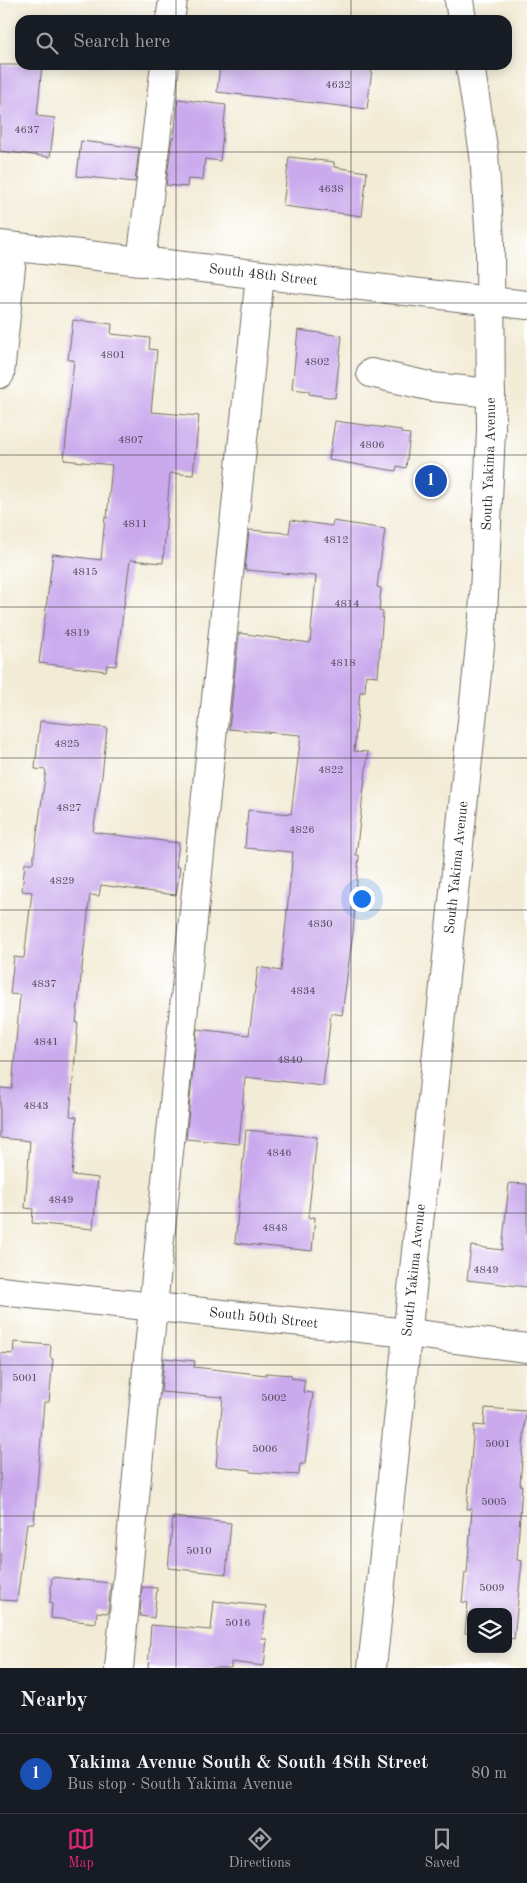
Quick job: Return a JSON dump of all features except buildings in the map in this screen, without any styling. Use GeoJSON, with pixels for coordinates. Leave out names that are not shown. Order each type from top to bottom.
{"type":"FeatureCollection","features":[{"type":"Feature","properties":{"kind":"main road"},"geometry":{"type":"LineString","coordinates":[[170,15],[172,0]]}},
{"type":"Feature","properties":{"kind":"main road"},"geometry":{"type":"LineString","coordinates":[[459,0],[461,15]]}},
{"type":"Feature","properties":{"kind":"main road"},"geometry":{"type":"LineString","coordinates":[[141,262],[164,70]]}},
{"type":"Feature","properties":{"kind":"main road","name":"South Yakima Avenue"},"geometry":{"type":"LineString","coordinates":[[372,1668],[483,617],[489,502],[491,300],[484,154],[471,70]]}},
{"type":"Feature","properties":{"kind":"main road"},"geometry":{"type":"LineString","coordinates":[[0,374],[6,246]]}},
{"type":"Feature","properties":{"kind":"main road","name":"South 48th Street"},"geometry":{"type":"LineString","coordinates":[[6,246],[527,304]]}},
{"type":"Feature","properties":{"kind":"main road"},"geometry":{"type":"LineString","coordinates":[[119,1668],[154,1306],[260,275]]}},
{"type":"Feature","properties":{"kind":"main road"},"geometry":{"type":"LineString","coordinates":[[371,373],[433,387],[491,393]]}},
{"type":"Feature","properties":{"kind":"main road","name":"South 50th Street"},"geometry":{"type":"LineString","coordinates":[[0,1290],[408,1333],[527,1348]]}},
{"type":"Feature","properties":{"kind":"place","name":"Yakima Avenue South & South 48th Street"},"geometry":{"type":"Point","coordinates":[431,481]}}]}
